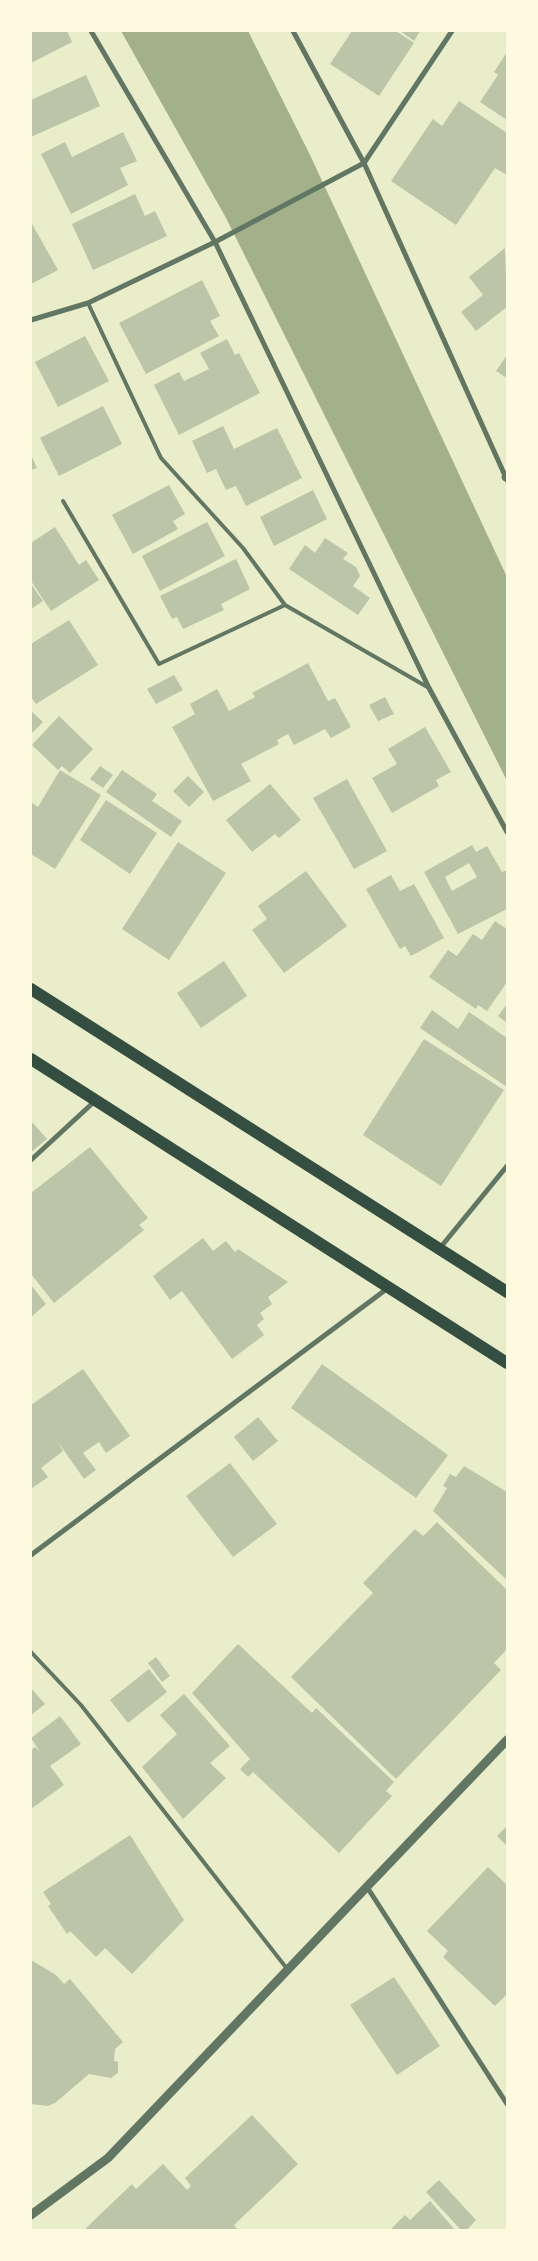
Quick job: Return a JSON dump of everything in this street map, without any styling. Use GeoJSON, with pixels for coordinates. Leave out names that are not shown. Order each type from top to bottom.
{"type":"FeatureCollection","features":[{"type":"Feature","properties":{"kind":"main road"},"geometry":{"type":"LineString","coordinates":[[31,989],[507,1292]]}},
{"type":"Feature","properties":{"kind":"main road"},"geometry":{"type":"LineString","coordinates":[[31,1059],[507,1363]]}},
{"type":"Feature","properties":{"kind":"street"},"geometry":{"type":"LineString","coordinates":[[91,31],[215,242],[429,688],[507,832]]}},
{"type":"Feature","properties":{"kind":"street"},"geometry":{"type":"LineString","coordinates":[[293,31],[364,163],[507,478]]}},
{"type":"Feature","properties":{"kind":"street"},"geometry":{"type":"LineString","coordinates":[[31,320],[88,303],[215,242],[364,163],[452,31]]}},
{"type":"Feature","properties":{"kind":"street"},"geometry":{"type":"LineString","coordinates":[[31,1160],[96,1101]]}},
{"type":"Feature","properties":{"kind":"street"},"geometry":{"type":"LineString","coordinates":[[439,1249],[507,1166]]}},
{"type":"Feature","properties":{"kind":"street"},"geometry":{"type":"LineString","coordinates":[[31,1555],[388,1287]]}},
{"type":"Feature","properties":{"kind":"street"},"geometry":{"type":"LineString","coordinates":[[31,2215],[108,2158],[507,1740]]}},
{"type":"Feature","properties":{"kind":"street"},"geometry":{"type":"LineString","coordinates":[[367,1887],[507,2104]]}},
{"type":"Feature","properties":{"kind":"lane"},"geometry":{"type":"LineString","coordinates":[[88,303],[161,458],[243,548],[285,605],[429,688]]}},
{"type":"Feature","properties":{"kind":"lane"},"geometry":{"type":"LineString","coordinates":[[63,502],[159,664],[285,605]]}},
{"type":"Feature","properties":{"kind":"lane"},"geometry":{"type":"LineString","coordinates":[[31,1652],[81,1705],[288,1970]]}},
{"type":"Feature","properties":{"kind":"shaded area"},"geometry":{"type":"Polygon","coordinates":[[[121,31],[248,31],[310,155],[507,577],[507,781],[226,218],[121,31]]]}},
{"type":"Feature","properties":{"kind":"building"},"geometry":{"type":"Polygon","coordinates":[[[31,31],[67,31],[72,42],[31,63],[31,31]]]}},
{"type":"Feature","properties":{"kind":"building"},"geometry":{"type":"Polygon","coordinates":[[[352,31],[396,31],[414,43],[379,96],[330,64],[352,31]]]}},
{"type":"Feature","properties":{"kind":"building"},"geometry":{"type":"Polygon","coordinates":[[[400,31],[420,31],[414,41],[400,31]]]}},
{"type":"Feature","properties":{"kind":"building"},"geometry":{"type":"Polygon","coordinates":[[[507,52],[507,120],[480,102],[498,75],[494,72],[507,52]]]}},
{"type":"Feature","properties":{"kind":"building"},"geometry":{"type":"Polygon","coordinates":[[[86,75],[100,106],[31,137],[31,100],[86,75]]]}},
{"type":"Feature","properties":{"kind":"building"},"geometry":{"type":"Polygon","coordinates":[[[459,101],[507,133],[507,175],[495,168],[456,225],[391,181],[433,119],[442,126],[459,101]]]}},
{"type":"Feature","properties":{"kind":"building"},"geometry":{"type":"Polygon","coordinates":[[[123,132],[137,161],[120,168],[128,185],[71,214],[41,154],[65,142],[72,157],[123,132]]]}},
{"type":"Feature","properties":{"kind":"building"},"geometry":{"type":"Polygon","coordinates":[[[135,194],[145,216],[155,211],[167,236],[93,270],[72,224],[135,194]]]}},
{"type":"Feature","properties":{"kind":"building"},"geometry":{"type":"Polygon","coordinates":[[[31,222],[58,270],[31,284],[31,222]]]}},
{"type":"Feature","properties":{"kind":"building"},"geometry":{"type":"Polygon","coordinates":[[[505,248],[507,307],[476,331],[461,312],[483,295],[469,277],[505,248]]]}},
{"type":"Feature","properties":{"kind":"building"},"geometry":{"type":"Polygon","coordinates":[[[202,280],[220,316],[210,321],[219,336],[146,374],[119,323],[202,280]]]}},
{"type":"Feature","properties":{"kind":"building"},"geometry":{"type":"Polygon","coordinates":[[[85,336],[109,381],[58,407],[35,362],[85,336]]]}},
{"type":"Feature","properties":{"kind":"building"},"geometry":{"type":"Polygon","coordinates":[[[227,339],[235,355],[239,353],[260,393],[179,435],[154,385],[179,372],[184,381],[209,369],[200,353],[227,339]]]}},
{"type":"Feature","properties":{"kind":"building"},"geometry":{"type":"Polygon","coordinates":[[[507,355],[507,378],[496,371],[507,355]]]}},
{"type":"Feature","properties":{"kind":"building"},"geometry":{"type":"Polygon","coordinates":[[[103,406],[122,444],[59,476],[40,438],[103,406]]]}},
{"type":"Feature","properties":{"kind":"building"},"geometry":{"type":"Polygon","coordinates":[[[223,426],[234,449],[277,428],[302,478],[246,506],[236,486],[226,490],[216,469],[207,473],[192,441],[223,426]]]}},
{"type":"Feature","properties":{"kind":"building"},"geometry":{"type":"Polygon","coordinates":[[[31,455],[37,468],[31,470],[31,455]]]}},
{"type":"Feature","properties":{"kind":"building"},"geometry":{"type":"Polygon","coordinates":[[[169,485],[185,514],[173,521],[178,529],[133,554],[112,515],[169,485]]]}},
{"type":"Feature","properties":{"kind":"building"},"geometry":{"type":"Polygon","coordinates":[[[313,490],[327,519],[274,546],[260,517],[313,490]]]}},
{"type":"Feature","properties":{"kind":"building"},"geometry":{"type":"Polygon","coordinates":[[[207,522],[225,556],[160,591],[142,556],[207,522]]]}},
{"type":"Feature","properties":{"kind":"building"},"geometry":{"type":"Polygon","coordinates":[[[55,527],[79,565],[86,560],[99,580],[51,611],[31,581],[31,543],[55,527]]]}},
{"type":"Feature","properties":{"kind":"building"},"geometry":{"type":"Polygon","coordinates":[[[325,538],[348,553],[343,559],[356,567],[360,576],[353,586],[370,598],[358,615],[289,569],[305,545],[315,553],[325,538]]]}},
{"type":"Feature","properties":{"kind":"building"},"geometry":{"type":"Polygon","coordinates":[[[236,559],[250,589],[221,604],[224,610],[183,629],[177,617],[172,619],[160,596],[236,559]]]}},
{"type":"Feature","properties":{"kind":"building"},"geometry":{"type":"Polygon","coordinates":[[[31,584],[43,601],[31,609],[31,584]]]}},
{"type":"Feature","properties":{"kind":"building"},"geometry":{"type":"Polygon","coordinates":[[[69,620],[98,665],[36,704],[31,697],[31,644],[69,620]]]}},
{"type":"Feature","properties":{"kind":"building"},"geometry":{"type":"Polygon","coordinates":[[[308,663],[328,701],[335,698],[351,727],[331,738],[325,729],[294,745],[288,734],[277,740],[279,744],[241,764],[251,781],[213,801],[172,727],[195,714],[190,704],[217,689],[229,711],[255,697],[252,693],[308,663]]]}},
{"type":"Feature","properties":{"kind":"building"},"geometry":{"type":"Polygon","coordinates":[[[174,675],[183,690],[156,704],[147,689],[174,675]]]}},
{"type":"Feature","properties":{"kind":"building"},"geometry":{"type":"Polygon","coordinates":[[[385,697],[394,714],[378,721],[369,705],[385,697]]]}},
{"type":"Feature","properties":{"kind":"building"},"geometry":{"type":"Polygon","coordinates":[[[31,711],[43,722],[31,734],[31,711]]]}},
{"type":"Feature","properties":{"kind":"building"},"geometry":{"type":"Polygon","coordinates":[[[59,716],[93,749],[70,773],[62,766],[58,770],[32,745],[59,716]]]}},
{"type":"Feature","properties":{"kind":"building"},"geometry":{"type":"Polygon","coordinates":[[[425,727],[451,772],[436,780],[439,786],[392,813],[372,778],[397,764],[388,749],[425,727]]]}},
{"type":"Feature","properties":{"kind":"building"},"geometry":{"type":"Polygon","coordinates":[[[100,766],[113,775],[103,788],[90,779],[100,766]]]}},
{"type":"Feature","properties":{"kind":"building"},"geometry":{"type":"Polygon","coordinates":[[[60,770],[101,795],[55,869],[31,854],[31,802],[38,807],[60,770]]]}},
{"type":"Feature","properties":{"kind":"building"},"geometry":{"type":"Polygon","coordinates":[[[122,770],[157,794],[152,801],[182,821],[171,837],[106,792],[122,770]]]}},
{"type":"Feature","properties":{"kind":"building"},"geometry":{"type":"Polygon","coordinates":[[[188,776],[204,792],[189,807],[173,791],[188,776]]]}},
{"type":"Feature","properties":{"kind":"building"},"geometry":{"type":"Polygon","coordinates":[[[347,779],[387,851],[354,869],[313,798],[347,779]]]}},
{"type":"Feature","properties":{"kind":"building"},"geometry":{"type":"Polygon","coordinates":[[[270,784],[301,820],[279,838],[275,834],[252,852],[226,820],[270,784]]]}},
{"type":"Feature","properties":{"kind":"building"},"geometry":{"type":"Polygon","coordinates":[[[106,800],[157,833],[130,874],[80,840],[106,800]]]}},
{"type":"Feature","properties":{"kind":"building"},"geometry":{"type":"Polygon","coordinates":[[[178,842],[226,873],[169,960],[122,929],[178,842]]]}},
{"type":"Feature","properties":{"kind":"building"},"geometry":{"type":"Polygon","coordinates":[[[472,845],[476,852],[487,846],[502,872],[507,870],[507,909],[458,934],[424,872],[472,845]],[[469,863],[445,877],[452,891],[477,877],[469,863]]]}},
{"type":"Feature","properties":{"kind":"building"},"geometry":{"type":"Polygon","coordinates":[[[306,871],[347,926],[284,973],[252,930],[267,919],[258,906],[306,871]]]}},
{"type":"Feature","properties":{"kind":"building"},"geometry":{"type":"Polygon","coordinates":[[[391,875],[400,891],[414,884],[444,938],[411,956],[405,946],[400,949],[366,889],[391,875]]]}},
{"type":"Feature","properties":{"kind":"building"},"geometry":{"type":"Polygon","coordinates":[[[495,921],[507,929],[507,982],[487,1011],[478,1005],[476,1009],[429,977],[448,950],[457,956],[473,934],[482,940],[495,921]]]}},
{"type":"Feature","properties":{"kind":"building"},"geometry":{"type":"Polygon","coordinates":[[[224,961],[247,996],[201,1028],[177,993],[224,961]]]}},
{"type":"Feature","properties":{"kind":"building"},"geometry":{"type":"Polygon","coordinates":[[[507,1004],[507,1023],[498,1016],[507,1004]]]}},
{"type":"Feature","properties":{"kind":"building"},"geometry":{"type":"Polygon","coordinates":[[[432,1010],[458,1029],[469,1012],[507,1038],[507,1087],[420,1028],[432,1010]]]}},
{"type":"Feature","properties":{"kind":"building"},"geometry":{"type":"Polygon","coordinates":[[[424,1039],[504,1090],[441,1186],[363,1135],[424,1039]]]}},
{"type":"Feature","properties":{"kind":"building"},"geometry":{"type":"Polygon","coordinates":[[[31,1121],[47,1139],[31,1152],[31,1121]]]}},
{"type":"Feature","properties":{"kind":"building"},"geometry":{"type":"Polygon","coordinates":[[[90,1147],[148,1218],[139,1225],[144,1230],[54,1303],[31,1274],[31,1193],[90,1147]]]}},
{"type":"Feature","properties":{"kind":"building"},"geometry":{"type":"Polygon","coordinates":[[[203,1238],[213,1251],[226,1241],[235,1252],[238,1249],[288,1282],[268,1297],[272,1304],[260,1313],[264,1319],[257,1325],[264,1335],[232,1359],[182,1291],[170,1300],[153,1276],[203,1238]]]}},
{"type":"Feature","properties":{"kind":"building"},"geometry":{"type":"Polygon","coordinates":[[[31,1285],[46,1304],[31,1317],[31,1285]]]}},
{"type":"Feature","properties":{"kind":"building"},"geometry":{"type":"Polygon","coordinates":[[[322,1364],[448,1455],[416,1498],[291,1408],[322,1364]]]}},
{"type":"Feature","properties":{"kind":"building"},"geometry":{"type":"Polygon","coordinates":[[[83,1369],[130,1436],[106,1453],[99,1442],[83,1453],[96,1470],[84,1479],[58,1442],[63,1451],[41,1468],[48,1477],[31,1489],[31,1405],[83,1369]]]}},
{"type":"Feature","properties":{"kind":"building"},"geometry":{"type":"Polygon","coordinates":[[[258,1417],[278,1441],[253,1461],[234,1437],[258,1417]]]}},
{"type":"Feature","properties":{"kind":"building"},"geometry":{"type":"Polygon","coordinates":[[[230,1463],[277,1524],[233,1557],[186,1496],[230,1463]]]}},
{"type":"Feature","properties":{"kind":"building"},"geometry":{"type":"Polygon","coordinates":[[[464,1466],[507,1492],[507,1580],[433,1511],[447,1488],[443,1486],[450,1474],[456,1477],[464,1466]]]}},
{"type":"Feature","properties":{"kind":"building"},"geometry":{"type":"Polygon","coordinates":[[[437,1522],[507,1590],[507,1649],[494,1663],[501,1670],[396,1779],[291,1677],[373,1593],[363,1583],[415,1529],[423,1536],[437,1522]]]}},
{"type":"Feature","properties":{"kind":"building"},"geometry":{"type":"Polygon","coordinates":[[[238,1644],[312,1713],[316,1708],[394,1782],[386,1791],[392,1796],[339,1853],[253,1772],[248,1777],[240,1769],[250,1759],[192,1693],[238,1644]]]}},
{"type":"Feature","properties":{"kind":"building"},"geometry":{"type":"Polygon","coordinates":[[[156,1657],[170,1676],[162,1682],[148,1663],[156,1657]]]}},
{"type":"Feature","properties":{"kind":"building"},"geometry":{"type":"Polygon","coordinates":[[[149,1669],[167,1692],[128,1723],[110,1700],[149,1669]]]}},
{"type":"Feature","properties":{"kind":"building"},"geometry":{"type":"Polygon","coordinates":[[[31,1688],[45,1704],[31,1715],[31,1688]]]}},
{"type":"Feature","properties":{"kind":"building"},"geometry":{"type":"Polygon","coordinates":[[[184,1694],[230,1746],[210,1763],[226,1778],[183,1819],[142,1767],[177,1734],[160,1715],[184,1694]]]}},
{"type":"Feature","properties":{"kind":"building"},"geometry":{"type":"Polygon","coordinates":[[[60,1716],[81,1744],[50,1766],[64,1785],[31,1809],[31,1750],[35,1747],[40,1752],[31,1738],[60,1716]]]}},
{"type":"Feature","properties":{"kind":"building"},"geometry":{"type":"Polygon","coordinates":[[[507,1826],[507,1846],[497,1836],[507,1826]]]}},
{"type":"Feature","properties":{"kind":"building"},"geometry":{"type":"Polygon","coordinates":[[[130,1835],[184,1920],[132,1974],[105,1948],[96,1957],[70,1931],[67,1934],[48,1906],[51,1904],[43,1892],[130,1835]]]}},
{"type":"Feature","properties":{"kind":"building"},"geometry":{"type":"Polygon","coordinates":[[[488,1867],[507,1885],[507,1994],[495,2006],[443,1957],[448,1951],[427,1931],[488,1867]]]}},
{"type":"Feature","properties":{"kind":"building"},"geometry":{"type":"Polygon","coordinates":[[[31,1960],[56,1975],[64,1984],[70,1979],[123,2042],[115,2049],[114,2061],[118,2062],[118,2073],[111,2078],[89,2074],[55,2103],[48,2106],[31,2104],[31,1960]]]}},
{"type":"Feature","properties":{"kind":"building"},"geometry":{"type":"Polygon","coordinates":[[[394,1977],[440,2046],[397,2075],[350,2005],[394,1977]]]}},
{"type":"Feature","properties":{"kind":"building"},"geometry":{"type":"Polygon","coordinates":[[[252,2115],[298,2164],[234,2225],[238,2230],[84,2230],[132,2184],[136,2189],[163,2164],[187,2190],[191,2186],[185,2178],[252,2115]]]}},
{"type":"Feature","properties":{"kind":"building"},"geometry":{"type":"Polygon","coordinates":[[[439,2180],[476,2220],[467,2230],[461,2230],[426,2192],[439,2180]]]}},
{"type":"Feature","properties":{"kind":"building"},"geometry":{"type":"Polygon","coordinates":[[[430,2201],[455,2230],[390,2230],[405,2215],[410,2220],[430,2201]]]}}]}
